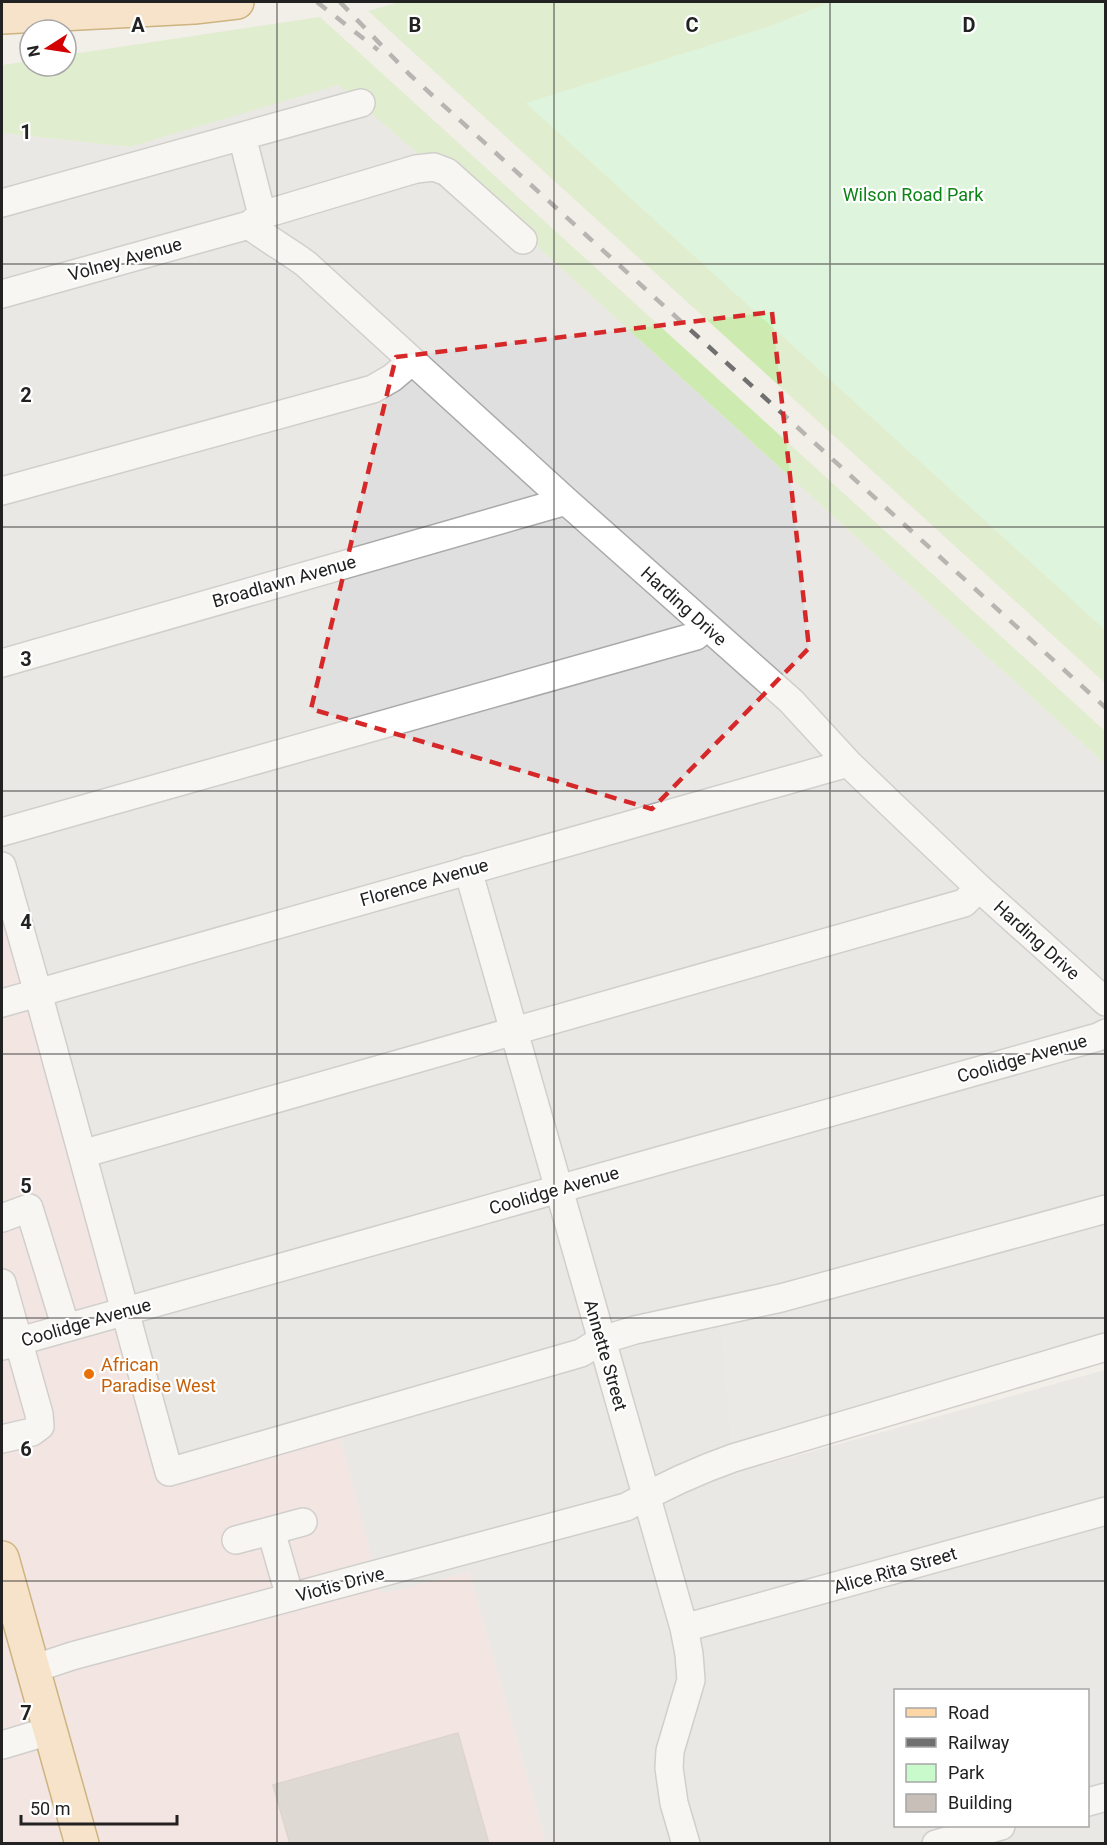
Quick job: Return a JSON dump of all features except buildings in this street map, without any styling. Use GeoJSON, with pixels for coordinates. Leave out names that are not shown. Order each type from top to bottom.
{"type":"FeatureCollection","features":[{"type":"Feature","properties":{"kind":"main road"},"geometry":{"type":"LineString","coordinates":[[2,18],[233,2]]}},
{"type":"Feature","properties":{"kind":"main road"},"geometry":{"type":"LineString","coordinates":[[78,29],[194,6]]}},
{"type":"Feature","properties":{"kind":"main road"},"geometry":{"type":"LineString","coordinates":[[2,41],[18,38]]}},
{"type":"Feature","properties":{"kind":"main road"},"geometry":{"type":"LineString","coordinates":[[2,1558],[82,1844]]}},
{"type":"Feature","properties":{"kind":"street"},"geometry":{"type":"LineString","coordinates":[[2,203],[361,103]]}},
{"type":"Feature","properties":{"kind":"street"},"geometry":{"type":"LineString","coordinates":[[242,136],[255,220]]}},
{"type":"Feature","properties":{"kind":"street","name":"Volney Avenue"},"geometry":{"type":"LineString","coordinates":[[2,294],[255,220],[416,169],[434,167],[447,172],[523,240]]}},
{"type":"Feature","properties":{"kind":"street","name":"Harding Drive"},"geometry":{"type":"LineString","coordinates":[[255,220],[267,239],[286,249],[306,264],[566,501],[791,701],[848,763],[979,888],[1106,1002]]}},
{"type":"Feature","properties":{"kind":"street"},"geometry":{"type":"LineString","coordinates":[[2,491],[373,389],[392,378],[412,361]]}},
{"type":"Feature","properties":{"kind":"street","name":"Broadlawn Avenue"},"geometry":{"type":"LineString","coordinates":[[2,663],[566,501]]}},
{"type":"Feature","properties":{"kind":"street"},"geometry":{"type":"LineString","coordinates":[[2,832],[696,636],[706,626]]}},
{"type":"Feature","properties":{"kind":"street","name":"Florence Avenue"},"geometry":{"type":"LineString","coordinates":[[2,1003],[848,763]]}},
{"type":"Feature","properties":{"kind":"street"},"geometry":{"type":"LineString","coordinates":[[2,866],[169,1472],[581,1353],[602,1340],[635,1330],[781,1298],[1106,1209]]}},
{"type":"Feature","properties":{"kind":"street","name":"Annette Street"},"geometry":{"type":"LineString","coordinates":[[468,870],[684,1628],[691,1680],[670,1751],[669,1768],[674,1803],[686,1844]]}},
{"type":"Feature","properties":{"kind":"street"},"geometry":{"type":"LineString","coordinates":[[82,1154],[964,903],[979,888]]}},
{"type":"Feature","properties":{"kind":"street","name":"Coolidge Avenue"},"geometry":{"type":"LineString","coordinates":[[10,1343],[1106,1033]]}},
{"type":"Feature","properties":{"kind":"street"},"geometry":{"type":"LineString","coordinates":[[2,1218],[29,1208],[66,1328]]}},
{"type":"Feature","properties":{"kind":"street"},"geometry":{"type":"LineString","coordinates":[[2,1283],[10,1343],[39,1414],[40,1426],[32,1432],[2,1439]]}},
{"type":"Feature","properties":{"kind":"street","name":"Viotis Drive"},"geometry":{"type":"LineString","coordinates":[[33,1669],[72,1656],[626,1507],[712,1465],[733,1458],[1106,1347]]}},
{"type":"Feature","properties":{"kind":"street","name":"Alice Rita Street"},"geometry":{"type":"LineString","coordinates":[[684,1628],[1106,1511]]}},
{"type":"Feature","properties":{"kind":"street"},"geometry":{"type":"LineString","coordinates":[[236,1540],[303,1522]]}},
{"type":"Feature","properties":{"kind":"street"},"geometry":{"type":"LineString","coordinates":[[271,1531],[290,1597]]}},
{"type":"Feature","properties":{"kind":"street"},"geometry":{"type":"LineString","coordinates":[[2,1745],[49,1731]]}},
{"type":"Feature","properties":{"kind":"street"},"geometry":{"type":"LineString","coordinates":[[1089,1802],[1106,1797]]}},
{"type":"Feature","properties":{"kind":"street"},"geometry":{"type":"LineString","coordinates":[[936,1844],[997,1827]]}},
{"type":"Feature","properties":{"kind":"highlighted area"},"geometry":{"type":"Polygon","coordinates":[[[772,312],[809,648],[652,809],[311,709],[396,357],[772,312]]]}},
{"type":"Feature","properties":{"kind":"shaded area"},"geometry":{"type":"Polygon","coordinates":[[[338,84],[423,158],[449,166],[1105,764],[1105,1208],[717,1478],[1105,1370],[1105,1843],[546,1843],[469,1572],[381,1595],[336,1422],[170,1469],[2,872],[2,133],[130,147],[338,84]]]}},
{"type":"Feature","properties":{"kind":"shaded area"},"geometry":{"type":"Polygon","coordinates":[[[2,872],[170,1469],[336,1422],[381,1594],[469,1572],[546,1843],[2,1843],[2,872]]]}},
{"type":"Feature","properties":{"kind":"shaded area"},"geometry":{"type":"Polygon","coordinates":[[[1105,1216],[1105,1363],[733,1465],[720,1323],[1105,1216]]]}},
{"type":"Feature","properties":{"kind":"green space","name":"Wilson Road Park"},"geometry":{"type":"Polygon","coordinates":[[[399,2],[1105,2],[1105,683],[368,11],[399,2]]]}},
{"type":"Feature","properties":{"kind":"green space","name":"Wilson Road Park"},"geometry":{"type":"Polygon","coordinates":[[[831,2],[1105,2],[1105,630],[526,103],[770,26],[831,2]]]}},
{"type":"Feature","properties":{"kind":"green space"},"geometry":{"type":"Polygon","coordinates":[[[320,17],[1105,731],[1105,764],[449,166],[423,158],[338,85],[130,147],[2,133],[2,65],[18,63],[18,78],[78,78],[78,53],[320,17]]]}},
{"type":"Feature","properties":{"kind":"railway"},"geometry":{"type":"LineString","coordinates":[[317,2],[378,50]]}},
{"type":"Feature","properties":{"kind":"railway"},"geometry":{"type":"LineString","coordinates":[[340,2],[409,74],[1106,708]]}},
{"type":"Feature","properties":{"kind":"place","name":"African Paradise West"},"geometry":{"type":"Point","coordinates":[89,1374]}}]}
